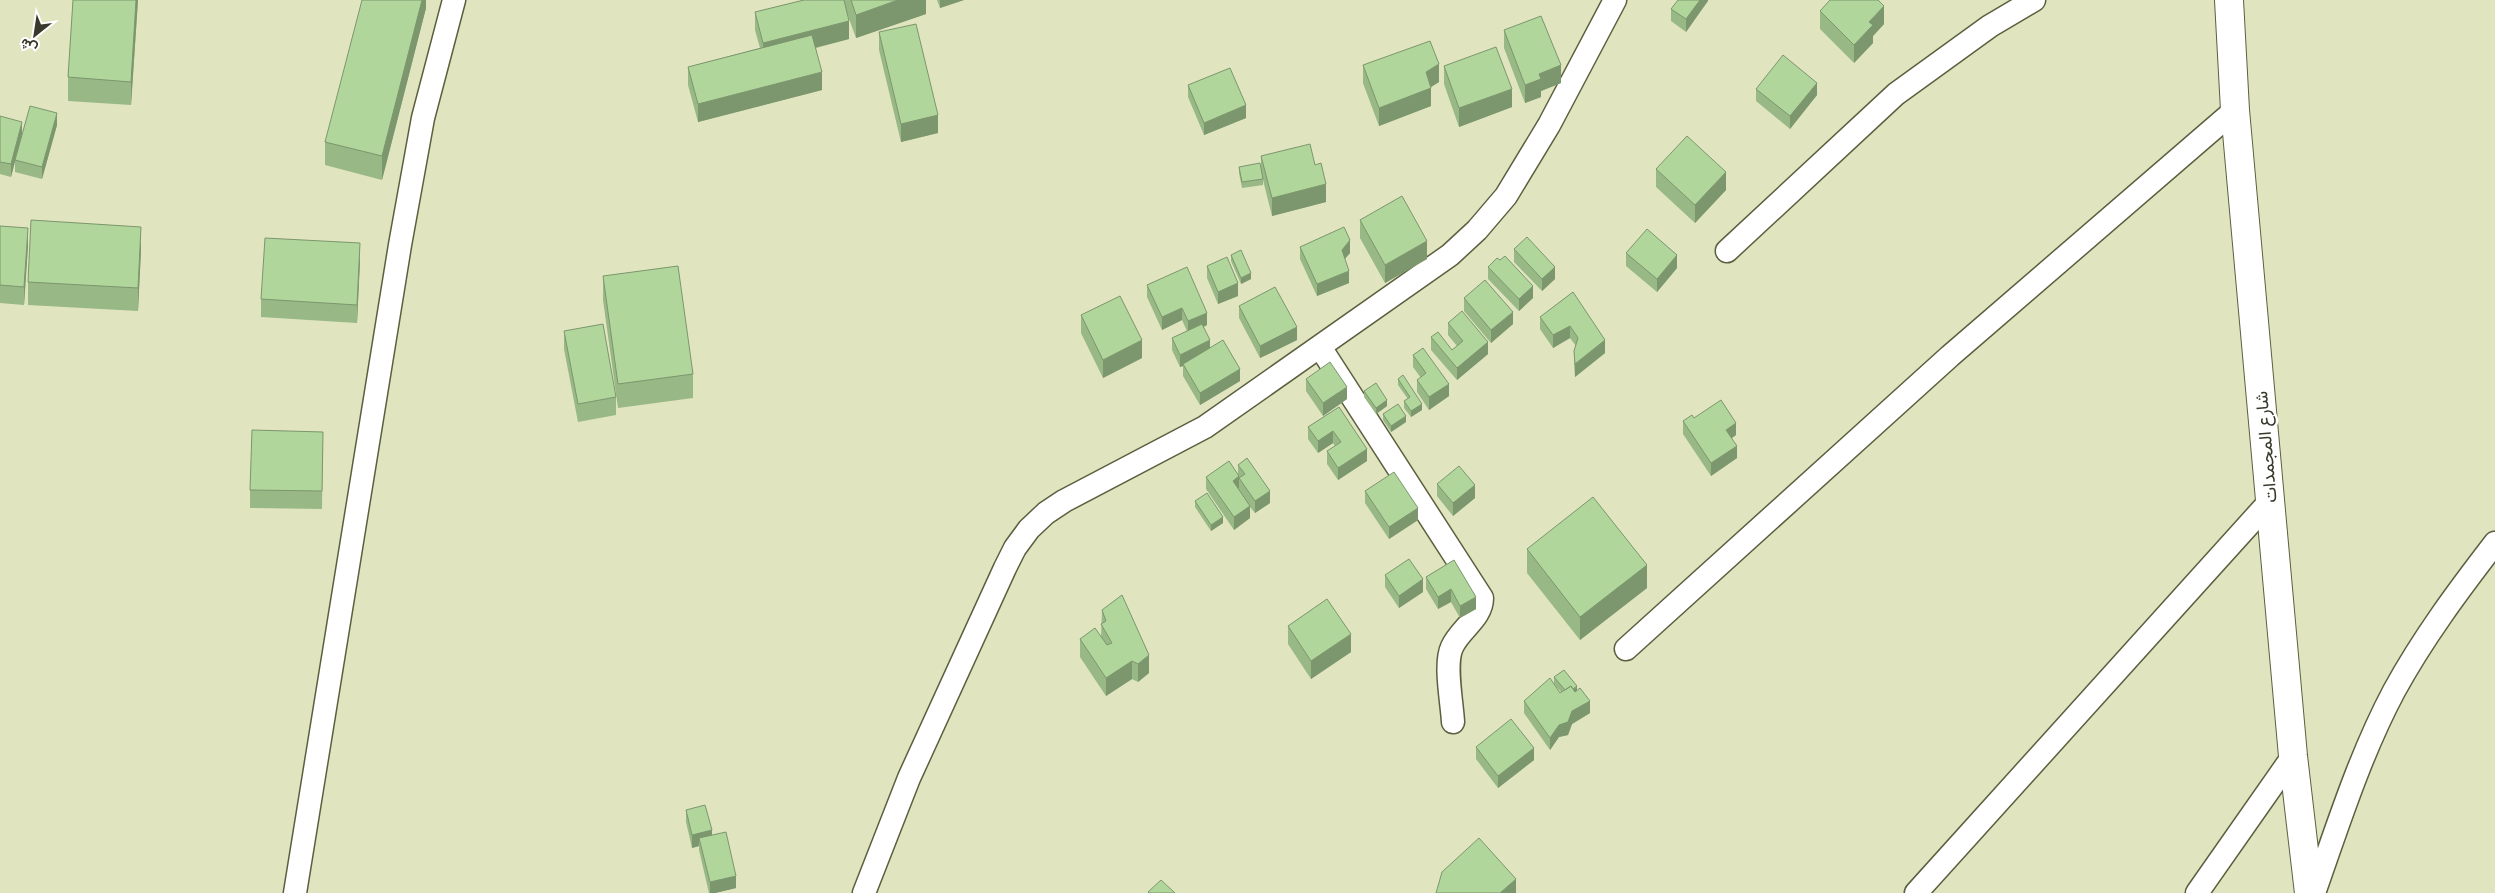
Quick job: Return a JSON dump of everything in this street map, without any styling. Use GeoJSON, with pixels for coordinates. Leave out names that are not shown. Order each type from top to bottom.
{"type":"FeatureCollection","features":[{"type":"Feature","properties":{"kind":"main road","name":"شارع المجمدات"},"geometry":{"type":"LineString","coordinates":[[2230,0],[2235,110],[2293,756],[2308,893]]}},
{"type":"Feature","properties":{"kind":"street"},"geometry":{"type":"LineString","coordinates":[[295,893],[400,244],[423,118],[454,0]]}},
{"type":"Feature","properties":{"kind":"street"},"geometry":{"type":"LineString","coordinates":[[864,893],[909,778],[1005,568],[1015,548],[1029,528],[1064,501],[1205,427],[1450,255],[1477,230],[1506,196],[1548,125],[1614,0]]}},
{"type":"Feature","properties":{"kind":"street"},"geometry":{"type":"LineString","coordinates":[[1727,251],[1896,94],[1958,48],[2034,0]]}},
{"type":"Feature","properties":{"kind":"street"},"geometry":{"type":"LineString","coordinates":[[1626,649],[1950,356],[2235,110]]}},
{"type":"Feature","properties":{"kind":"street"},"geometry":{"type":"LineString","coordinates":[[1320,347],[1482,598],[1480,611],[1451,649],[1449,660],[1453,722]]}},
{"type":"Feature","properties":{"kind":"street"},"geometry":{"type":"LineString","coordinates":[[1916,893],[2271,500]]}},
{"type":"Feature","properties":{"kind":"street"},"geometry":{"type":"LineString","coordinates":[[2314,893],[2353,783],[2394,692],[2450,602],[2495,543]]}},
{"type":"Feature","properties":{"kind":"street"},"geometry":{"type":"LineString","coordinates":[[2197,893],[2293,756]]}},
{"type":"Feature","properties":{"kind":"building"},"geometry":{"type":"Polygon","coordinates":[[[73,0],[136,0],[131,82],[68,77],[73,0]]]}},
{"type":"Feature","properties":{"kind":"building"},"geometry":{"type":"Polygon","coordinates":[[[362,0],[422,0],[382,156],[325,142],[362,0]]]}},
{"type":"Feature","properties":{"kind":"building"},"geometry":{"type":"Polygon","coordinates":[[[804,0],[844,0],[849,21],[763,43],[755,12],[804,0]]]}},
{"type":"Feature","properties":{"kind":"building"},"geometry":{"type":"Polygon","coordinates":[[[851,0],[898,0],[856,15],[851,0]]]}},
{"type":"Feature","properties":{"kind":"building"},"geometry":{"type":"Polygon","coordinates":[[[1678,0],[1700,0],[1686,19],[1671,9],[1678,0]]]}},
{"type":"Feature","properties":{"kind":"building"},"geometry":{"type":"Polygon","coordinates":[[[1830,0],[1878,0],[1884,6],[1869,22],[1873,25],[1854,45],[1820,11],[1830,0]]]}},
{"type":"Feature","properties":{"kind":"building"},"geometry":{"type":"Polygon","coordinates":[[[1541,16],[1561,65],[1539,74],[1541,79],[1525,85],[1504,30],[1541,16]]]}},
{"type":"Feature","properties":{"kind":"building"},"geometry":{"type":"Polygon","coordinates":[[[916,24],[938,115],[901,124],[879,32],[916,24]]]}},
{"type":"Feature","properties":{"kind":"building"},"geometry":{"type":"Polygon","coordinates":[[[812,35],[822,72],[698,104],[688,67],[812,35]]]}},
{"type":"Feature","properties":{"kind":"building"},"geometry":{"type":"Polygon","coordinates":[[[1430,41],[1439,64],[1426,72],[1431,88],[1379,108],[1363,65],[1430,41]]]}},
{"type":"Feature","properties":{"kind":"building"},"geometry":{"type":"Polygon","coordinates":[[[1496,47],[1512,89],[1459,108],[1444,66],[1496,47]]]}},
{"type":"Feature","properties":{"kind":"building"},"geometry":{"type":"Polygon","coordinates":[[[1783,55],[1817,83],[1790,116],[1756,89],[1783,55]]]}},
{"type":"Feature","properties":{"kind":"building"},"geometry":{"type":"Polygon","coordinates":[[[1230,68],[1246,105],[1204,123],[1188,85],[1230,68]]]}},
{"type":"Feature","properties":{"kind":"building"},"geometry":{"type":"Polygon","coordinates":[[[30,106],[57,113],[42,167],[15,160],[30,106]]]}},
{"type":"Feature","properties":{"kind":"building"},"geometry":{"type":"Polygon","coordinates":[[[0,116],[22,122],[11,164],[0,162],[0,116]]]}},
{"type":"Feature","properties":{"kind":"building"},"geometry":{"type":"Polygon","coordinates":[[[1687,136],[1726,172],[1695,205],[1656,169],[1687,136]]]}},
{"type":"Feature","properties":{"kind":"building"},"geometry":{"type":"Polygon","coordinates":[[[1310,144],[1315,165],[1321,163],[1326,184],[1272,198],[1261,156],[1310,144]]]}},
{"type":"Feature","properties":{"kind":"building"},"geometry":{"type":"Polygon","coordinates":[[[1260,163],[1263,179],[1242,182],[1239,167],[1260,163]]]}},
{"type":"Feature","properties":{"kind":"building"},"geometry":{"type":"Polygon","coordinates":[[[1402,196],[1427,241],[1385,265],[1360,220],[1402,196]]]}},
{"type":"Feature","properties":{"kind":"building"},"geometry":{"type":"Polygon","coordinates":[[[31,220],[141,227],[138,288],[28,282],[31,220]]]}},
{"type":"Feature","properties":{"kind":"building"},"geometry":{"type":"Polygon","coordinates":[[[0,226],[28,228],[24,287],[0,285],[0,226]]]}},
{"type":"Feature","properties":{"kind":"building"},"geometry":{"type":"Polygon","coordinates":[[[1344,227],[1350,240],[1342,250],[1349,271],[1317,284],[1300,247],[1344,227]]]}},
{"type":"Feature","properties":{"kind":"building"},"geometry":{"type":"Polygon","coordinates":[[[1647,229],[1677,255],[1657,279],[1626,253],[1647,229]]]}},
{"type":"Feature","properties":{"kind":"building"},"geometry":{"type":"Polygon","coordinates":[[[1527,237],[1555,267],[1542,279],[1514,249],[1527,237]]]}},
{"type":"Feature","properties":{"kind":"building"},"geometry":{"type":"Polygon","coordinates":[[[265,238],[360,243],[357,305],[261,299],[265,238]]]}},
{"type":"Feature","properties":{"kind":"building"},"geometry":{"type":"Polygon","coordinates":[[[1241,250],[1251,273],[1241,278],[1231,255],[1241,250]]]}},
{"type":"Feature","properties":{"kind":"building"},"geometry":{"type":"Polygon","coordinates":[[[1505,256],[1533,286],[1519,299],[1488,267],[1497,258],[1500,260],[1505,256]]]}},
{"type":"Feature","properties":{"kind":"building"},"geometry":{"type":"Polygon","coordinates":[[[1227,257],[1238,283],[1218,292],[1207,266],[1227,257]]]}},
{"type":"Feature","properties":{"kind":"building"},"geometry":{"type":"Polygon","coordinates":[[[678,266],[693,374],[618,384],[603,276],[678,266]]]}},
{"type":"Feature","properties":{"kind":"building"},"geometry":{"type":"Polygon","coordinates":[[[1187,267],[1207,313],[1188,321],[1182,308],[1162,317],[1147,285],[1187,267]]]}},
{"type":"Feature","properties":{"kind":"building"},"geometry":{"type":"Polygon","coordinates":[[[1485,280],[1513,312],[1491,330],[1464,298],[1485,280]]]}},
{"type":"Feature","properties":{"kind":"building"},"geometry":{"type":"Polygon","coordinates":[[[1275,287],[1297,327],[1260,346],[1239,306],[1275,287]]]}},
{"type":"Feature","properties":{"kind":"building"},"geometry":{"type":"Polygon","coordinates":[[[1573,292],[1605,340],[1575,364],[1574,351],[1578,338],[1570,326],[1553,335],[1540,317],[1573,292]]]}},
{"type":"Feature","properties":{"kind":"building"},"geometry":{"type":"Polygon","coordinates":[[[1120,296],[1142,340],[1103,360],[1081,315],[1120,296]]]}},
{"type":"Feature","properties":{"kind":"building"},"geometry":{"type":"Polygon","coordinates":[[[1462,311],[1488,342],[1457,368],[1431,337],[1438,332],[1452,350],[1463,341],[1448,323],[1462,311]]]}},
{"type":"Feature","properties":{"kind":"building"},"geometry":{"type":"Polygon","coordinates":[[[603,324],[616,397],[578,404],[564,331],[603,324]]]}},
{"type":"Feature","properties":{"kind":"building"},"geometry":{"type":"Polygon","coordinates":[[[1202,324],[1210,340],[1180,355],[1172,338],[1202,324]]]}},
{"type":"Feature","properties":{"kind":"building"},"geometry":{"type":"Polygon","coordinates":[[[1223,340],[1240,369],[1200,393],[1183,364],[1223,340]]]}},
{"type":"Feature","properties":{"kind":"building"},"geometry":{"type":"Polygon","coordinates":[[[1423,348],[1449,384],[1429,397],[1417,380],[1426,373],[1413,355],[1423,348]]]}},
{"type":"Feature","properties":{"kind":"building"},"geometry":{"type":"Polygon","coordinates":[[[1330,362],[1347,387],[1323,403],[1306,379],[1330,362]]]}},
{"type":"Feature","properties":{"kind":"building"},"geometry":{"type":"Polygon","coordinates":[[[1403,375],[1422,404],[1411,411],[1404,401],[1410,397],[1398,379],[1403,375]]]}},
{"type":"Feature","properties":{"kind":"building"},"geometry":{"type":"Polygon","coordinates":[[[1376,383],[1387,400],[1376,408],[1364,391],[1376,383]]]}},
{"type":"Feature","properties":{"kind":"building"},"geometry":{"type":"Polygon","coordinates":[[[1721,400],[1736,423],[1726,430],[1737,446],[1711,463],[1683,421],[1692,415],[1694,418],[1721,400]]]}},
{"type":"Feature","properties":{"kind":"building"},"geometry":{"type":"Polygon","coordinates":[[[1398,404],[1406,416],[1391,426],[1383,414],[1398,404]]]}},
{"type":"Feature","properties":{"kind":"building"},"geometry":{"type":"Polygon","coordinates":[[[1339,407],[1367,449],[1338,468],[1327,451],[1341,442],[1333,431],[1318,441],[1308,427],[1339,407]]]}},
{"type":"Feature","properties":{"kind":"building"},"geometry":{"type":"Polygon","coordinates":[[[252,430],[323,432],[322,491],[250,490],[252,430]]]}},
{"type":"Feature","properties":{"kind":"building"},"geometry":{"type":"Polygon","coordinates":[[[1247,458],[1270,491],[1255,501],[1239,478],[1245,474],[1238,465],[1247,458]]]}},
{"type":"Feature","properties":{"kind":"building"},"geometry":{"type":"Polygon","coordinates":[[[1229,461],[1239,476],[1233,481],[1250,506],[1234,517],[1206,477],[1229,461]]]}},
{"type":"Feature","properties":{"kind":"building"},"geometry":{"type":"Polygon","coordinates":[[[1459,466],[1475,485],[1453,503],[1437,484],[1459,466]]]}},
{"type":"Feature","properties":{"kind":"building"},"geometry":{"type":"Polygon","coordinates":[[[1394,472],[1418,508],[1389,527],[1365,491],[1394,472]]]}},
{"type":"Feature","properties":{"kind":"building"},"geometry":{"type":"Polygon","coordinates":[[[1207,493],[1223,517],[1211,525],[1195,501],[1207,493]]]}},
{"type":"Feature","properties":{"kind":"building"},"geometry":{"type":"Polygon","coordinates":[[[1593,497],[1647,565],[1580,617],[1527,549],[1593,497]]]}},
{"type":"Feature","properties":{"kind":"building"},"geometry":{"type":"Polygon","coordinates":[[[1409,559],[1423,579],[1399,596],[1385,575],[1409,559]]]}},
{"type":"Feature","properties":{"kind":"building"},"geometry":{"type":"Polygon","coordinates":[[[1454,560],[1476,597],[1460,606],[1451,589],[1438,597],[1426,577],[1454,560]]]}},
{"type":"Feature","properties":{"kind":"building"},"geometry":{"type":"Polygon","coordinates":[[[1122,595],[1149,655],[1138,664],[1132,661],[1106,678],[1080,639],[1095,628],[1107,645],[1112,643],[1101,624],[1106,621],[1102,610],[1122,595]]]}},
{"type":"Feature","properties":{"kind":"building"},"geometry":{"type":"Polygon","coordinates":[[[1327,599],[1351,634],[1311,661],[1288,626],[1327,599]]]}},
{"type":"Feature","properties":{"kind":"building"},"geometry":{"type":"Polygon","coordinates":[[[1564,670],[1577,686],[1573,689],[1571,686],[1565,690],[1554,677],[1564,670]]]}},
{"type":"Feature","properties":{"kind":"building"},"geometry":{"type":"Polygon","coordinates":[[[1550,678],[1560,693],[1571,686],[1575,692],[1580,688],[1590,701],[1572,711],[1568,722],[1559,725],[1550,738],[1524,701],[1550,678]]]}},
{"type":"Feature","properties":{"kind":"building"},"geometry":{"type":"Polygon","coordinates":[[[1511,719],[1534,748],[1498,776],[1476,747],[1511,719]]]}},
{"type":"Feature","properties":{"kind":"building"},"geometry":{"type":"Polygon","coordinates":[[[705,805],[712,830],[692,835],[686,810],[705,805]]]}},
{"type":"Feature","properties":{"kind":"building"},"geometry":{"type":"Polygon","coordinates":[[[726,832],[736,876],[710,882],[699,838],[726,832]]]}},
{"type":"Feature","properties":{"kind":"building"},"geometry":{"type":"Polygon","coordinates":[[[1479,838],[1516,879],[1500,893],[1436,893],[1442,872],[1479,838]]]}},
{"type":"Feature","properties":{"kind":"building"},"geometry":{"type":"Polygon","coordinates":[[[1161,880],[1175,893],[1148,892],[1161,880]]]}}]}
